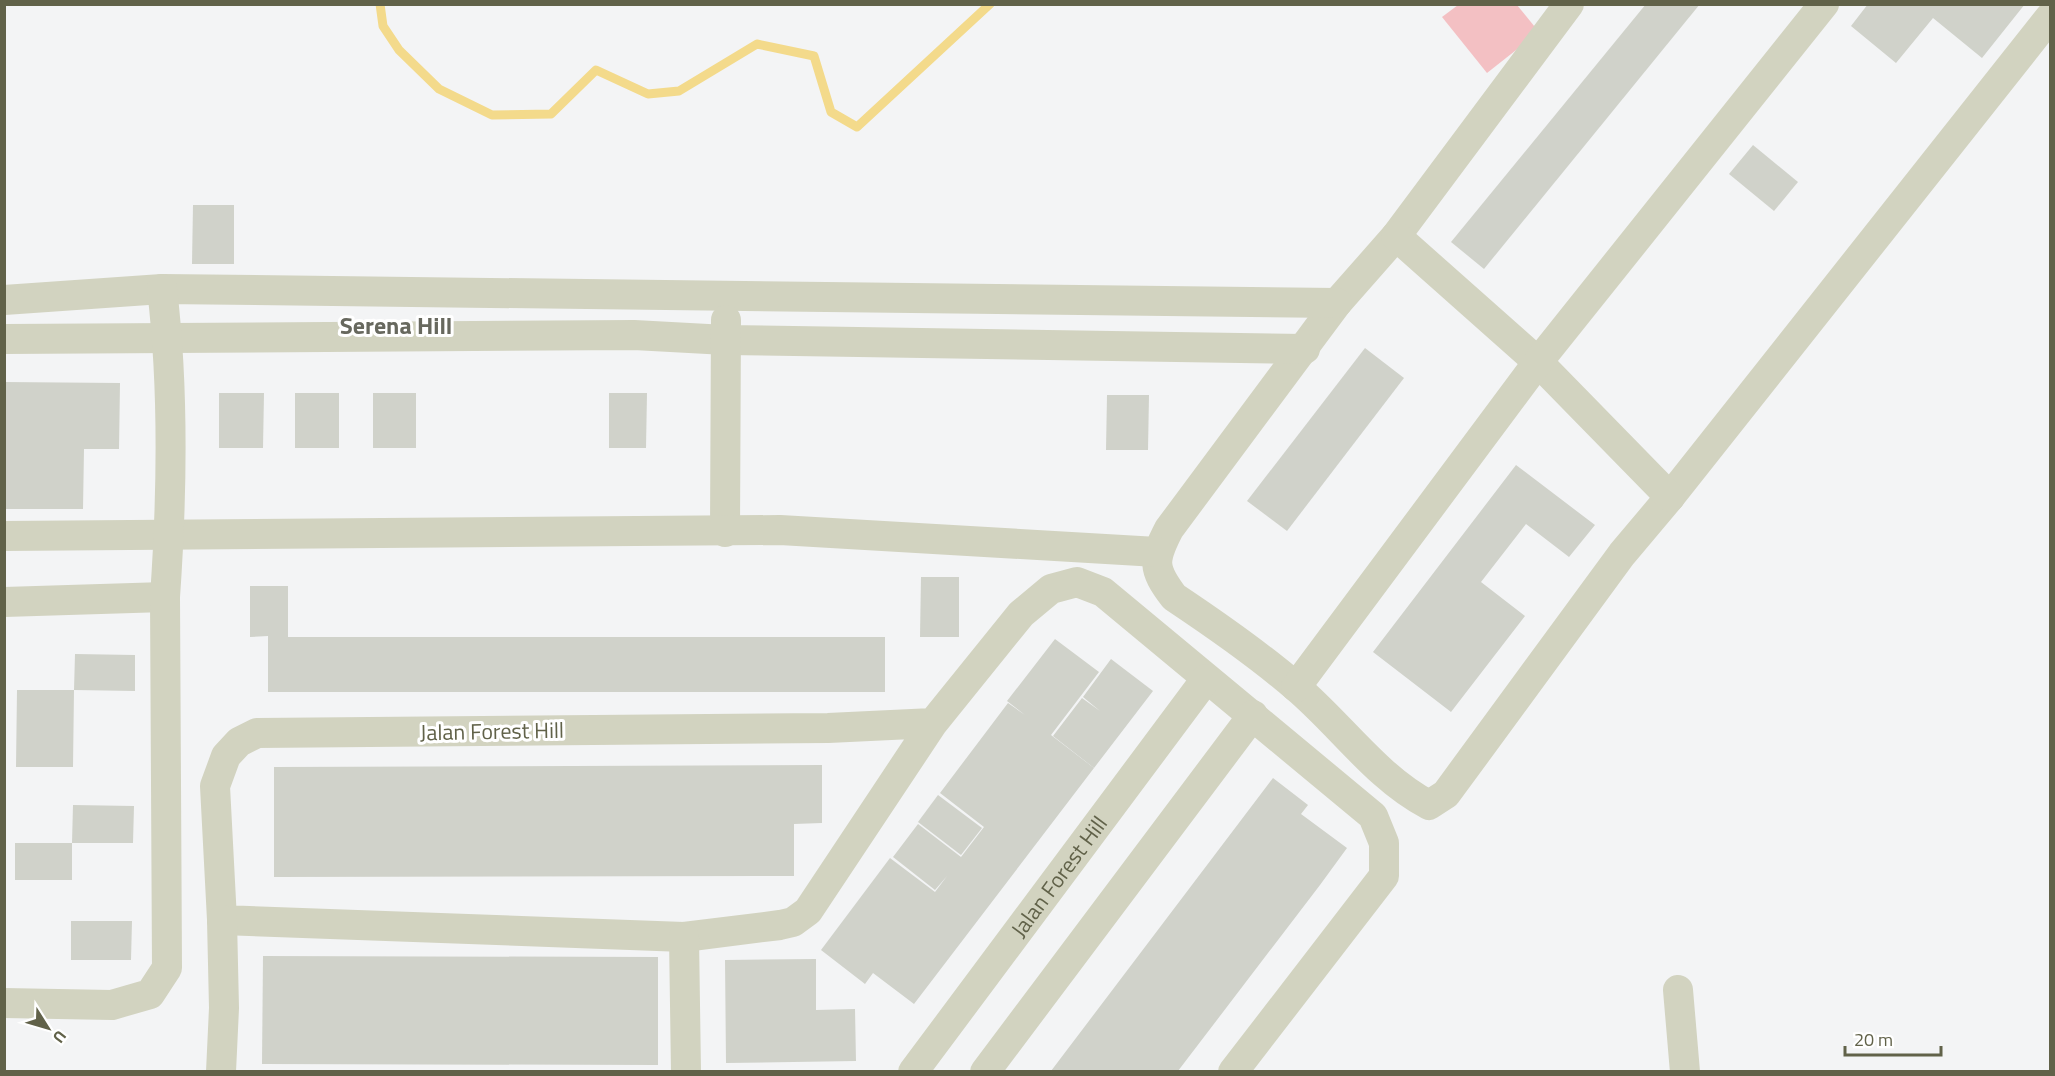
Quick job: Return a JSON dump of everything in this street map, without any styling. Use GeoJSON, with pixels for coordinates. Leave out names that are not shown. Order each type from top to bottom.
{"type":"FeatureCollection","features":[{"type":"Feature","properties":{"kind":"street"},"geometry":{"type":"LineString","coordinates":[[1569,4],[1396,236],[1337,303],[1169,529],[1157,552],[1159,577],[1174,597],[1296,687],[1389,776],[1413,797],[1430,805],[1446,794],[1622,554],[1670,497],[2050,17]]}},
{"type":"Feature","properties":{"kind":"street"},"geometry":{"type":"LineString","coordinates":[[1296,687],[1538,362],[1824,4]]}},
{"type":"Feature","properties":{"kind":"street"},"geometry":{"type":"LineString","coordinates":[[1396,236],[1538,362],[1670,497]]}},
{"type":"Feature","properties":{"kind":"street"},"geometry":{"type":"LineString","coordinates":[[4,300],[162,289],[1337,303]]}},
{"type":"Feature","properties":{"kind":"street"},"geometry":{"type":"LineString","coordinates":[[4,1003],[112,1005],[150,994],[167,968],[165,597],[169,536],[168,337],[162,289]]}},
{"type":"Feature","properties":{"kind":"street"},"geometry":{"type":"LineString","coordinates":[[725,296],[725,532]]}},
{"type":"Feature","properties":{"kind":"street"},"geometry":{"type":"LineString","coordinates":[[4,339],[634,335],[726,340],[1305,349]]}},
{"type":"Feature","properties":{"kind":"street"},"geometry":{"type":"LineString","coordinates":[[4,537],[780,530],[1157,552]]}},
{"type":"Feature","properties":{"kind":"street"},"geometry":{"type":"LineString","coordinates":[[222,920],[684,937],[793,922],[808,911],[933,723],[1021,614],[1051,589],[1077,582],[1103,592],[1373,816],[1384,843],[1384,876],[1233,1071]]}},
{"type":"Feature","properties":{"kind":"street"},"geometry":{"type":"LineString","coordinates":[[4,602],[165,597]]}},
{"type":"Feature","properties":{"kind":"street","name":"Jalan Forest Hill"},"geometry":{"type":"LineString","coordinates":[[913,1071],[1206,679]]}},
{"type":"Feature","properties":{"kind":"street"},"geometry":{"type":"LineString","coordinates":[[985,1071],[1253,715]]}},
{"type":"Feature","properties":{"kind":"street","name":"Jalan Forest Hill"},"geometry":{"type":"LineString","coordinates":[[221,1071],[224,1008],[215,786],[226,756],[239,742],[257,733],[828,728],[933,723]]}},
{"type":"Feature","properties":{"kind":"street"},"geometry":{"type":"LineString","coordinates":[[684,937],[686,1071]]}},
{"type":"Feature","properties":{"kind":"street"},"geometry":{"type":"LineString","coordinates":[[1678,990],[1685,1071]]}},
{"type":"Feature","properties":{"kind":"shaded area"},"geometry":{"type":"Polygon","coordinates":[[[1458,5],[1517,5],[1539,32],[1487,73],[1442,17],[1458,5]]]}},
{"type":"Feature","properties":{"kind":"building"},"geometry":{"type":"Polygon","coordinates":[[[1646,4],[1700,4],[1484,269],[1451,242],[1646,4]]]}},
{"type":"Feature","properties":{"kind":"building"},"geometry":{"type":"Polygon","coordinates":[[[1868,4],[2025,4],[1982,58],[1933,18],[1896,63],[1851,26],[1868,4]]]}},
{"type":"Feature","properties":{"kind":"building"},"geometry":{"type":"Polygon","coordinates":[[[1753,145],[1798,182],[1774,211],[1729,174],[1753,145]]]}},
{"type":"Feature","properties":{"kind":"building"},"geometry":{"type":"Polygon","coordinates":[[[193,205],[234,205],[234,264],[192,264],[193,205]]]}},
{"type":"Feature","properties":{"kind":"building"},"geometry":{"type":"Polygon","coordinates":[[[1365,348],[1404,378],[1287,531],[1247,501],[1365,348]]]}},
{"type":"Feature","properties":{"kind":"building"},"geometry":{"type":"Polygon","coordinates":[[[4,382],[120,383],[119,449],[84,449],[83,509],[4,509],[4,382]]]}},
{"type":"Feature","properties":{"kind":"building"},"geometry":{"type":"Polygon","coordinates":[[[219,393],[264,393],[263,448],[219,448],[219,393]]]}},
{"type":"Feature","properties":{"kind":"building"},"geometry":{"type":"Polygon","coordinates":[[[295,393],[339,393],[339,448],[295,448],[295,393]]]}},
{"type":"Feature","properties":{"kind":"building"},"geometry":{"type":"Polygon","coordinates":[[[373,393],[416,393],[416,448],[373,448],[373,393]]]}},
{"type":"Feature","properties":{"kind":"building"},"geometry":{"type":"Polygon","coordinates":[[[609,393],[647,393],[646,448],[609,448],[609,393]]]}},
{"type":"Feature","properties":{"kind":"building"},"geometry":{"type":"Polygon","coordinates":[[[1107,395],[1149,395],[1148,450],[1106,450],[1107,395]]]}},
{"type":"Feature","properties":{"kind":"building"},"geometry":{"type":"Polygon","coordinates":[[[1516,465],[1595,525],[1569,557],[1526,524],[1481,582],[1525,616],[1451,712],[1373,652],[1516,465]]]}},
{"type":"Feature","properties":{"kind":"building"},"geometry":{"type":"Polygon","coordinates":[[[921,577],[959,577],[959,637],[920,637],[921,577]]]}},
{"type":"Feature","properties":{"kind":"building"},"geometry":{"type":"Polygon","coordinates":[[[250,586],[288,586],[288,637],[885,637],[885,692],[268,692],[268,636],[250,637],[250,586]]]}},
{"type":"Feature","properties":{"kind":"building"},"geometry":{"type":"Polygon","coordinates":[[[1055,639],[1099,672],[1051,735],[1094,768],[914,1004],[873,973],[865,984],[821,950],[890,858],[935,892],[947,876],[935,890],[893,857],[918,824],[961,857],[984,827],[940,793],[1008,703],[1025,715],[1007,701],[1055,639]]]}},
{"type":"Feature","properties":{"kind":"building"},"geometry":{"type":"Polygon","coordinates":[[[75,654],[135,655],[135,691],[74,690],[75,654]]]}},
{"type":"Feature","properties":{"kind":"building"},"geometry":{"type":"Polygon","coordinates":[[[1111,659],[1153,691],[1094,768],[1053,736],[1082,698],[1100,711],[1083,697],[1111,659]]]}},
{"type":"Feature","properties":{"kind":"building"},"geometry":{"type":"Polygon","coordinates":[[[17,690],[74,690],[73,767],[16,767],[17,690]]]}},
{"type":"Feature","properties":{"kind":"building"},"geometry":{"type":"Polygon","coordinates":[[[822,765],[822,823],[794,824],[794,876],[274,877],[274,767],[822,765]]]}},
{"type":"Feature","properties":{"kind":"building"},"geometry":{"type":"Polygon","coordinates":[[[1273,778],[1308,805],[1301,814],[1347,848],[1320,885],[1178,1071],[1051,1071],[1273,778]]]}},
{"type":"Feature","properties":{"kind":"building"},"geometry":{"type":"Polygon","coordinates":[[[938,795],[982,828],[961,855],[918,822],[938,795]]]}},
{"type":"Feature","properties":{"kind":"building"},"geometry":{"type":"Polygon","coordinates":[[[73,805],[134,806],[133,843],[72,843],[73,805]]]}},
{"type":"Feature","properties":{"kind":"building"},"geometry":{"type":"Polygon","coordinates":[[[15,843],[72,843],[72,880],[15,880],[15,843]]]}},
{"type":"Feature","properties":{"kind":"building"},"geometry":{"type":"Polygon","coordinates":[[[71,921],[132,921],[131,960],[71,960],[71,921]]]}},
{"type":"Feature","properties":{"kind":"building"},"geometry":{"type":"Polygon","coordinates":[[[263,956],[658,957],[658,1065],[262,1064],[263,956]]]}},
{"type":"Feature","properties":{"kind":"building"},"geometry":{"type":"Polygon","coordinates":[[[816,959],[816,1010],[855,1009],[856,1061],[726,1063],[725,960],[816,959]]]}},
{"type":"Feature","properties":{"kind":"waterway"},"geometry":{"type":"LineString","coordinates":[[380,4],[383,26],[399,50],[439,89],[492,115],[551,114],[596,70],[648,94],[679,91],[757,44],[814,56],[831,112],[857,127],[990,4]]}},
{"type":"Feature","properties":{"kind":"district","name":"Serena Hill"},"geometry":{"type":"Point","coordinates":[396,326]}}]}
